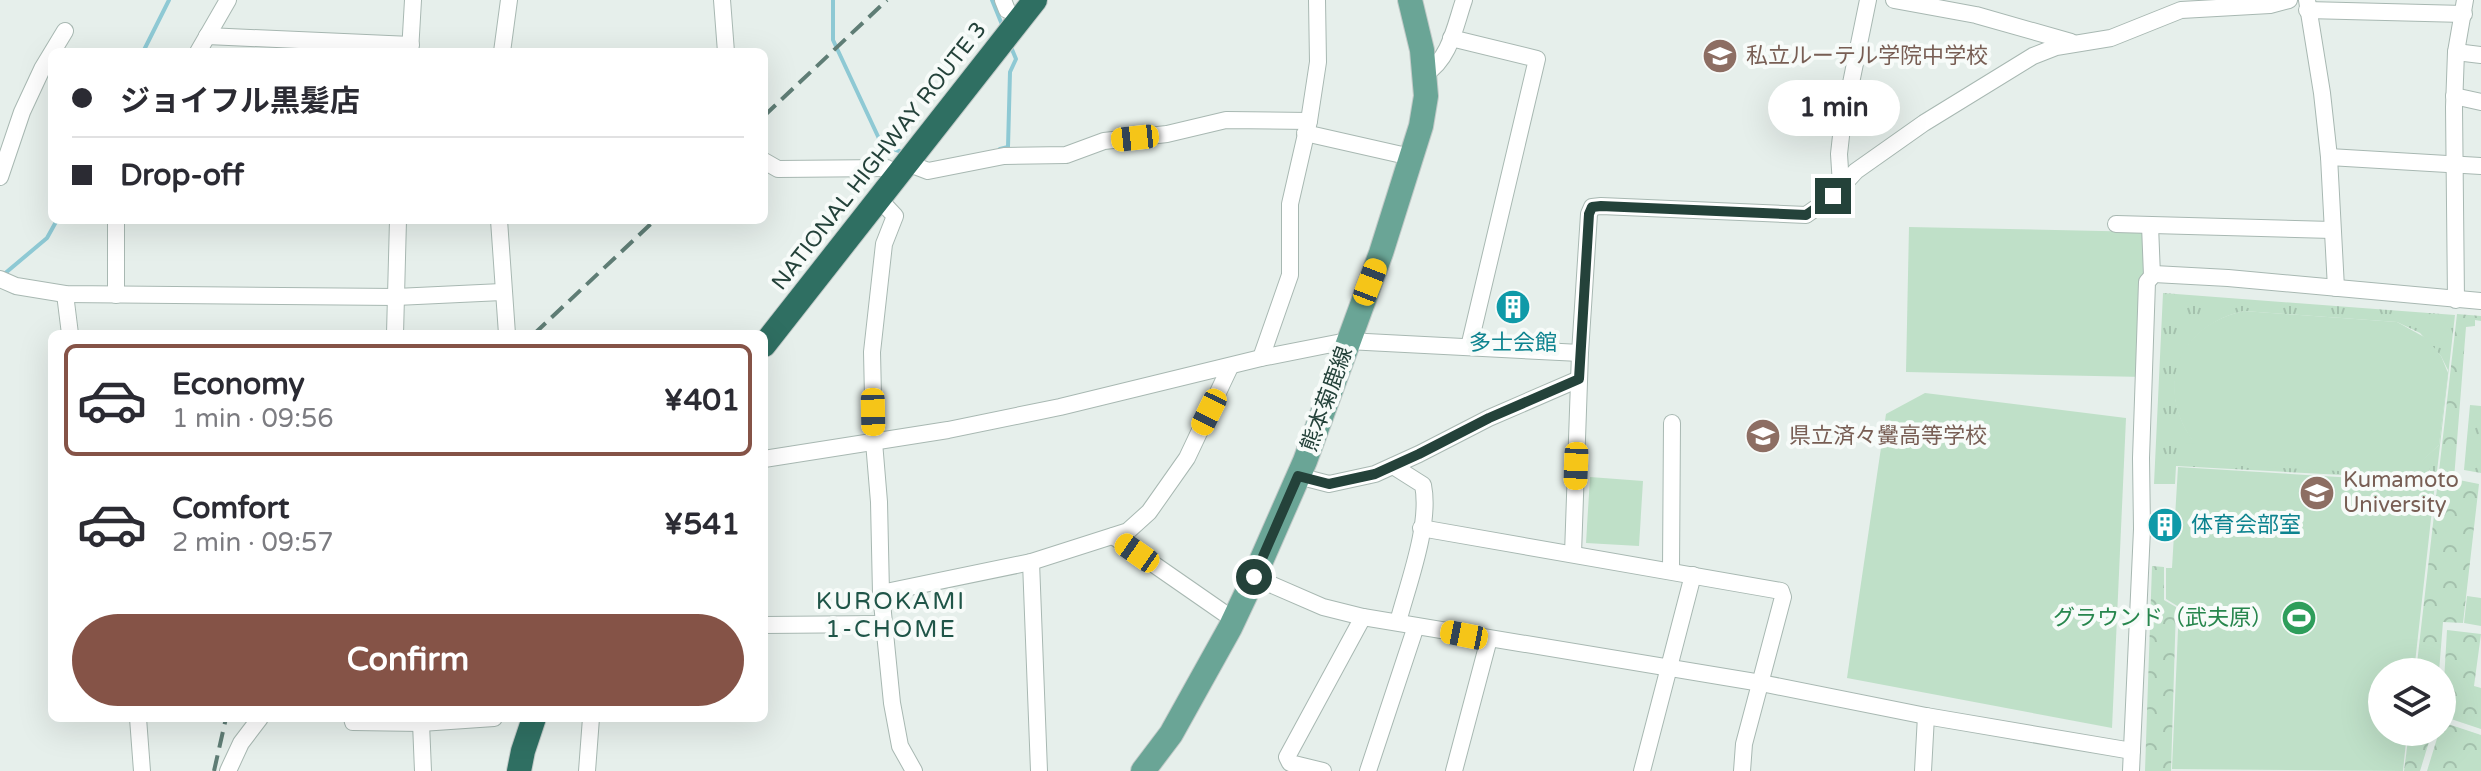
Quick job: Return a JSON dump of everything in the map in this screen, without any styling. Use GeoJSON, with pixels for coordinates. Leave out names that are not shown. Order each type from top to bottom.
{"type":"FeatureCollection","features":[{"type":"Feature","properties":{"kind":"highway","name":"NATIONAL HIGHWAY ROUTE 3"},"geometry":{"type":"LineString","coordinates":[[759,330],[1035,0]]}},
{"type":"Feature","properties":{"kind":"highway","name":"NATIONAL HIGHWAY ROUTE 3"},"geometry":{"type":"LineString","coordinates":[[768,340],[878,198],[1008,3]]}},
{"type":"Feature","properties":{"kind":"highway"},"geometry":{"type":"LineString","coordinates":[[506,771],[516,722]]}},
{"type":"Feature","properties":{"kind":"highway"},"geometry":{"type":"LineString","coordinates":[[519,771],[533,722]]}},
{"type":"Feature","properties":{"kind":"main road","name":"熊本菊鹿線"},"geometry":{"type":"LineString","coordinates":[[1143,771],[1171,734],[1234,620],[1254,577],[1298,476],[1381,253],[1426,96],[1425,74],[1410,0]]}},
{"type":"Feature","properties":{"kind":"street"},"geometry":{"type":"LineString","coordinates":[[200,48],[228,0]]}},
{"type":"Feature","properties":{"kind":"street"},"geometry":{"type":"LineString","coordinates":[[207,36],[410,48],[413,0]]}},
{"type":"Feature","properties":{"kind":"street"},"geometry":{"type":"LineString","coordinates":[[503,48],[509,0]]}},
{"type":"Feature","properties":{"kind":"street"},"geometry":{"type":"LineString","coordinates":[[722,0],[726,48]]}},
{"type":"Feature","properties":{"kind":"street"},"geometry":{"type":"LineString","coordinates":[[1261,358],[1290,275],[1290,204],[1318,62],[1317,0]]}},
{"type":"Feature","properties":{"kind":"street"},"geometry":{"type":"LineString","coordinates":[[1425,74],[1437,67],[1464,0]]}},
{"type":"Feature","properties":{"kind":"street"},"geometry":{"type":"LineString","coordinates":[[1841,185],[1839,154],[1842,127],[1868,0]]}},
{"type":"Feature","properties":{"kind":"street"},"geometry":{"type":"LineString","coordinates":[[1894,0],[1976,15],[2076,44]]}},
{"type":"Feature","properties":{"kind":"street"},"geometry":{"type":"LineString","coordinates":[[1573,554],[1580,353],[1589,214],[1592,207],[1806,215],[1833,196],[1856,171],[1924,123],[2033,56],[2056,47],[2111,38],[2181,10],[2270,5],[2289,0]]}},
{"type":"Feature","properties":{"kind":"street"},"geometry":{"type":"LineString","coordinates":[[2336,288],[2329,157],[2307,5],[2464,7],[2456,52],[2454,96],[2456,300]]}},
{"type":"Feature","properties":{"kind":"street"},"geometry":{"type":"LineString","coordinates":[[55,48],[65,31]]}},
{"type":"Feature","properties":{"kind":"street"},"geometry":{"type":"LineString","coordinates":[[1451,38],[1537,59],[1469,347]]}},
{"type":"Feature","properties":{"kind":"street"},"geometry":{"type":"LineString","coordinates":[[2456,52],[2481,55]]}},
{"type":"Feature","properties":{"kind":"street"},"geometry":{"type":"LineString","coordinates":[[0,177],[22,112],[48,59]]}},
{"type":"Feature","properties":{"kind":"street"},"geometry":{"type":"LineString","coordinates":[[2454,96],[2481,102]]}},
{"type":"Feature","properties":{"kind":"street"},"geometry":{"type":"LineString","coordinates":[[768,163],[778,169],[897,166],[928,171],[1004,156],[1066,155],[1104,141],[1167,134],[1226,120],[1307,127],[1411,157]]}},
{"type":"Feature","properties":{"kind":"street"},"geometry":{"type":"LineString","coordinates":[[2329,157],[2481,166]]}},
{"type":"Feature","properties":{"kind":"street"},"geometry":{"type":"LineString","coordinates":[[878,198],[895,216],[884,244],[872,352],[881,593],[892,703],[900,746],[914,771]]}},
{"type":"Feature","properties":{"kind":"street"},"geometry":{"type":"LineString","coordinates":[[116,224],[116,295]]}},
{"type":"Feature","properties":{"kind":"street"},"geometry":{"type":"LineString","coordinates":[[395,330],[398,224]]}},
{"type":"Feature","properties":{"kind":"street"},"geometry":{"type":"LineString","coordinates":[[499,224],[507,330]]}},
{"type":"Feature","properties":{"kind":"street"},"geometry":{"type":"LineString","coordinates":[[2116,224],[2332,230]]}},
{"type":"Feature","properties":{"kind":"street"},"geometry":{"type":"LineString","coordinates":[[2150,225],[2152,276]]}},
{"type":"Feature","properties":{"kind":"street"},"geometry":{"type":"LineString","coordinates":[[2131,771],[2142,529],[2141,458],[2147,282],[2154,274],[2228,278],[2481,301]]}},
{"type":"Feature","properties":{"kind":"street"},"geometry":{"type":"LineString","coordinates":[[0,279],[16,286],[57,294],[396,297],[502,292]]}},
{"type":"Feature","properties":{"kind":"street"},"geometry":{"type":"LineString","coordinates":[[57,294],[69,330]]}},
{"type":"Feature","properties":{"kind":"street"},"geometry":{"type":"LineString","coordinates":[[768,458],[1060,407],[1261,358],[1347,341],[1580,353]]}},
{"type":"Feature","properties":{"kind":"street"},"geometry":{"type":"LineString","coordinates":[[881,593],[1031,562],[1128,531],[1149,512],[1187,458],[1230,367]]}},
{"type":"Feature","properties":{"kind":"street"},"geometry":{"type":"LineString","coordinates":[[1298,476],[1329,484],[1375,474],[1489,418],[1579,379]]}},
{"type":"Feature","properties":{"kind":"street"},"geometry":{"type":"LineString","coordinates":[[1671,570],[1672,423]]}},
{"type":"Feature","properties":{"kind":"street"},"geometry":{"type":"LineString","coordinates":[[1393,466],[1423,485],[1426,498],[1398,622]]}},
{"type":"Feature","properties":{"kind":"street"},"geometry":{"type":"LineString","coordinates":[[1421,528],[1781,591],[1783,597],[1744,744],[1742,771]]}},
{"type":"Feature","properties":{"kind":"street"},"geometry":{"type":"LineString","coordinates":[[1113,536],[1234,620]]}},
{"type":"Feature","properties":{"kind":"street"},"geometry":{"type":"LineString","coordinates":[[1031,562],[1039,771]]}},
{"type":"Feature","properties":{"kind":"street"},"geometry":{"type":"LineString","coordinates":[[1642,771],[1693,575]]}},
{"type":"Feature","properties":{"kind":"street"},"geometry":{"type":"LineString","coordinates":[[1254,577],[1323,607],[1363,617],[1761,683],[1926,716],[2132,751]]}},
{"type":"Feature","properties":{"kind":"street"},"geometry":{"type":"LineString","coordinates":[[1323,771],[1290,763],[1287,757],[1363,617]]}},
{"type":"Feature","properties":{"kind":"street"},"geometry":{"type":"LineString","coordinates":[[768,625],[883,624]]}},
{"type":"Feature","properties":{"kind":"street"},"geometry":{"type":"LineString","coordinates":[[1368,771],[1416,626]]}},
{"type":"Feature","properties":{"kind":"street"},"geometry":{"type":"LineString","coordinates":[[1454,771],[1489,639]]}},
{"type":"Feature","properties":{"kind":"street"},"geometry":{"type":"LineString","coordinates":[[1923,771],[1926,716]]}},
{"type":"Feature","properties":{"kind":"street"},"geometry":{"type":"LineString","coordinates":[[138,722],[142,771]]}},
{"type":"Feature","properties":{"kind":"street"},"geometry":{"type":"LineString","coordinates":[[228,771],[241,743],[257,722]]}},
{"type":"Feature","properties":{"kind":"street"},"geometry":{"type":"LineString","coordinates":[[353,722],[436,722]]}},
{"type":"Feature","properties":{"kind":"street"},"geometry":{"type":"LineString","coordinates":[[587,771],[591,722]]}},
{"type":"Feature","properties":{"kind":"street"},"geometry":{"type":"LineString","coordinates":[[421,723],[423,771]]}},
{"type":"Feature","properties":{"kind":"green space"},"geometry":{"type":"Polygon","coordinates":[[[1909,227],[2148,232],[2145,377],[1906,372],[1909,227]]]}},
{"type":"Feature","properties":{"kind":"green space"},"geometry":{"type":"Polygon","coordinates":[[[2163,293],[2455,315],[2436,480],[2176,466],[2175,484],[2154,484],[2163,293]],[[2244,311],[2221,319],[2203,330],[2188,345],[2179,363],[2175,382],[2176,403],[2183,424],[2196,444],[2428,476],[2430,470],[2418,464],[2439,445],[2448,370],[2441,356],[2420,333],[2397,322],[2244,311]]]}},
{"type":"Feature","properties":{"kind":"green space"},"geometry":{"type":"Polygon","coordinates":[[[2244,311],[2397,322],[2426,338],[2441,356],[2448,373],[2439,445],[2419,464],[2430,466],[2428,476],[2176,462],[2177,442],[2195,444],[2182,423],[2176,402],[2174,381],[2179,362],[2188,345],[2202,330],[2221,318],[2244,311]]]}},
{"type":"Feature","properties":{"kind":"green space"},"geometry":{"type":"Polygon","coordinates":[[[2457,314],[2481,316],[2481,321],[2475,320],[2475,326],[2466,327],[2454,479],[2479,484],[2463,623],[2443,622],[2440,658],[2418,658],[2457,314]]]}},
{"type":"Feature","properties":{"kind":"green space"},"geometry":{"type":"Polygon","coordinates":[[[1925,393],[2126,418],[2112,728],[1847,678],[1886,414],[1925,393]]]}},
{"type":"Feature","properties":{"kind":"green space"},"geometry":{"type":"Polygon","coordinates":[[[2470,405],[2481,406],[2481,473],[2464,470],[2470,405]]]}},
{"type":"Feature","properties":{"kind":"green space","name":"グラウンド（武夫原）"},"geometry":{"type":"Polygon","coordinates":[[[2178,467],[2435,483],[2416,658],[2368,658],[2368,746],[2406,746],[2403,771],[2172,769],[2179,607],[2166,599],[2166,568],[2172,568],[2178,467]]]}},
{"type":"Feature","properties":{"kind":"green space"},"geometry":{"type":"Polygon","coordinates":[[[1590,477],[1643,481],[1639,546],[1586,543],[1590,477]]]}},
{"type":"Feature","properties":{"kind":"green space"},"geometry":{"type":"Polygon","coordinates":[[[2152,566],[2164,567],[2164,600],[2176,607],[2171,771],[2145,771],[2152,566]]]}},
{"type":"Feature","properties":{"kind":"green space"},"geometry":{"type":"Polygon","coordinates":[[[2467,596],[2481,598],[2481,626],[2464,623],[2467,596]]]}},
{"type":"Feature","properties":{"kind":"green space"},"geometry":{"type":"Polygon","coordinates":[[[2447,630],[2481,634],[2474,686],[2481,688],[2481,729],[2456,721],[2456,658],[2445,658],[2447,630]]]}},
{"type":"Feature","properties":{"kind":"green space"},"geometry":{"type":"Polygon","coordinates":[[[2456,727],[2481,735],[2481,771],[2427,771],[2435,746],[2456,746],[2456,727]]]}},
{"type":"Feature","properties":{"kind":"green space"},"geometry":{"type":"Polygon","coordinates":[[[2407,746],[2428,746],[2420,771],[2404,771],[2407,746]]]}},
{"type":"Feature","properties":{"kind":"waterway"},"geometry":{"type":"LineString","coordinates":[[145,48],[169,0]]}},
{"type":"Feature","properties":{"kind":"waterway"},"geometry":{"type":"LineString","coordinates":[[833,0],[833,40],[882,145],[902,152]]}},
{"type":"Feature","properties":{"kind":"waterway"},"geometry":{"type":"LineString","coordinates":[[992,0],[1003,27]]}},
{"type":"Feature","properties":{"kind":"waterway"},"geometry":{"type":"LineString","coordinates":[[1000,149],[1008,147],[1010,72],[1016,59],[1011,47]]}},
{"type":"Feature","properties":{"kind":"waterway"},"geometry":{"type":"LineString","coordinates":[[3,275],[47,238],[55,224]]}},
{"type":"Feature","properties":{"kind":"railway"},"geometry":{"type":"LineString","coordinates":[[768,112],[887,0]]}},
{"type":"Feature","properties":{"kind":"railway"},"geometry":{"type":"LineString","coordinates":[[538,330],[651,224]]}},
{"type":"Feature","properties":{"kind":"railway"},"geometry":{"type":"LineString","coordinates":[[214,771],[225,722]]}},
{"type":"Feature","properties":{"kind":"place","name":"私立ルーテル学院中学校"},"geometry":{"type":"Point","coordinates":[1720,56]}},
{"type":"Feature","properties":{"kind":"place","name":"多士会館"},"geometry":{"type":"Point","coordinates":[1513,307]}},
{"type":"Feature","properties":{"kind":"place","name":"県立済々黌高等学校"},"geometry":{"type":"Point","coordinates":[1763,436]}},
{"type":"Feature","properties":{"kind":"place","name":"Kumamoto University"},"geometry":{"type":"Point","coordinates":[2317,493]}},
{"type":"Feature","properties":{"kind":"place","name":"体育会部室"},"geometry":{"type":"Point","coordinates":[2165,525]}},
{"type":"Feature","properties":{"kind":"place","name":"グラウンド（武夫原）"},"geometry":{"type":"Point","coordinates":[2299,618]}},
{"type":"Feature","properties":{"kind":"district","name":"KUROKAMI 1-CHOME"},"geometry":{"type":"Point","coordinates":[891,615]}},
{"type":"Feature","properties":{"kind":"route"},"geometry":{"type":"LineString","coordinates":[[1254,577],[1298,476],[1329,484],[1375,474],[1489,418],[1579,379],[1589,214],[1592,207],[1806,215],[1833,196]]}}]}
